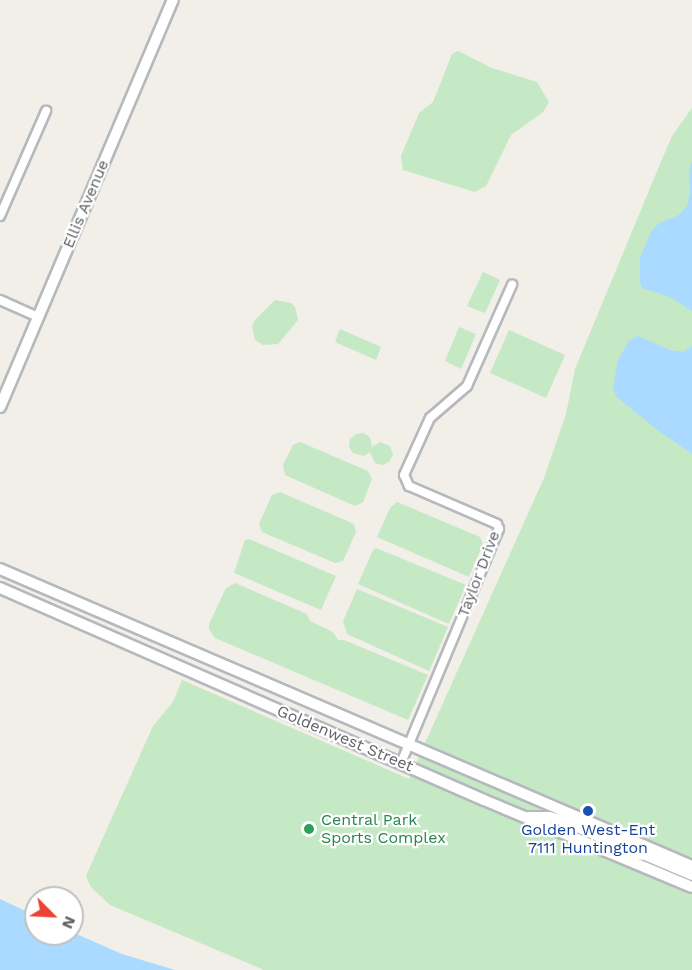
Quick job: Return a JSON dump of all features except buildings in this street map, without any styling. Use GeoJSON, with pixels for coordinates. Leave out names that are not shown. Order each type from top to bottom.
{"type":"FeatureCollection","features":[{"type":"Feature","properties":{"kind":"main road","name":"Ellis Avenue"},"geometry":{"type":"LineString","coordinates":[[0,407],[173,0]]}},
{"type":"Feature","properties":{"kind":"main road","name":"Goldenwest Street"},"geometry":{"type":"LineString","coordinates":[[0,569],[692,866]]}},
{"type":"Feature","properties":{"kind":"main road","name":"Goldenwest Street"},"geometry":{"type":"LineString","coordinates":[[0,588],[527,818],[692,887]]}},
{"type":"Feature","properties":{"kind":"main road"},"geometry":{"type":"LineString","coordinates":[[527,818],[534,815],[561,820],[620,845],[627,846],[633,842]]}},
{"type":"Feature","properties":{"kind":"main road"},"geometry":{"type":"LineString","coordinates":[[626,859],[636,854],[645,855],[692,875]]}},
{"type":"Feature","properties":{"kind":"street"},"geometry":{"type":"LineString","coordinates":[[0,216],[46,111]]}},
{"type":"Feature","properties":{"kind":"street","name":"Taylor Drive"},"geometry":{"type":"LineString","coordinates":[[401,763],[499,529],[497,524],[410,486],[404,475],[429,417],[467,386],[512,285]]}},
{"type":"Feature","properties":{"kind":"street"},"geometry":{"type":"LineString","coordinates":[[0,300],[38,317]]}},
{"type":"Feature","properties":{"kind":"green space"},"geometry":{"type":"Polygon","coordinates":[[[458,51],[492,68],[537,82],[549,102],[543,112],[511,135],[486,186],[475,192],[403,170],[401,156],[419,113],[433,102],[452,54],[458,51]]]}},
{"type":"Feature","properties":{"kind":"green space"},"geometry":{"type":"Polygon","coordinates":[[[692,108],[692,970],[264,970],[110,905],[91,887],[86,876],[153,726],[173,702],[182,680],[409,779],[544,478],[566,414],[575,369],[660,164],[672,136],[692,108]]]}},
{"type":"Feature","properties":{"kind":"green space"},"geometry":{"type":"Polygon","coordinates":[[[483,272],[500,280],[485,313],[467,306],[483,272]]]}},
{"type":"Feature","properties":{"kind":"green space"},"geometry":{"type":"Polygon","coordinates":[[[275,300],[291,303],[295,307],[298,320],[278,344],[263,345],[255,340],[252,326],[275,300]]]}},
{"type":"Feature","properties":{"kind":"green space"},"geometry":{"type":"Polygon","coordinates":[[[459,327],[476,334],[461,369],[445,361],[459,327]]]}},
{"type":"Feature","properties":{"kind":"green space"},"geometry":{"type":"Polygon","coordinates":[[[340,329],[381,347],[376,360],[335,342],[340,329]]]}},
{"type":"Feature","properties":{"kind":"green space"},"geometry":{"type":"Polygon","coordinates":[[[509,330],[565,355],[546,398],[490,373],[509,330]]]}},
{"type":"Feature","properties":{"kind":"green space"},"geometry":{"type":"Polygon","coordinates":[[[363,433],[370,437],[372,447],[380,442],[390,446],[393,455],[389,462],[382,465],[375,463],[370,452],[364,456],[353,453],[349,447],[350,439],[356,434],[363,433]]]}},
{"type":"Feature","properties":{"kind":"green space"},"geometry":{"type":"Polygon","coordinates":[[[300,442],[368,471],[372,479],[363,502],[355,506],[285,475],[283,465],[293,445],[300,442]]]}},
{"type":"Feature","properties":{"kind":"green space"},"geometry":{"type":"Polygon","coordinates":[[[280,492],[354,524],[356,532],[343,561],[335,563],[262,532],[259,524],[272,495],[280,492]]]}},
{"type":"Feature","properties":{"kind":"green space"},"geometry":{"type":"Polygon","coordinates":[[[397,502],[480,537],[483,544],[469,577],[377,537],[390,508],[397,502]]]}},
{"type":"Feature","properties":{"kind":"green space"},"geometry":{"type":"Polygon","coordinates":[[[249,539],[336,576],[321,610],[234,573],[245,540],[249,539]]]}},
{"type":"Feature","properties":{"kind":"green space"},"geometry":{"type":"Polygon","coordinates":[[[376,548],[466,585],[449,624],[358,584],[376,548]]]}},
{"type":"Feature","properties":{"kind":"green space"},"geometry":{"type":"Polygon","coordinates":[[[235,583],[307,614],[310,621],[333,632],[338,640],[344,640],[428,675],[408,720],[215,638],[209,629],[209,624],[226,588],[235,583]]]}},
{"type":"Feature","properties":{"kind":"green space"},"geometry":{"type":"Polygon","coordinates":[[[357,589],[448,627],[429,671],[347,634],[343,621],[357,589]]]}},
{"type":"Feature","properties":{"kind":"water"},"geometry":{"type":"Polygon","coordinates":[[[692,161],[692,311],[670,297],[642,288],[640,258],[651,232],[659,223],[679,215],[687,206],[690,193],[689,169],[692,161]]]}},
{"type":"Feature","properties":{"kind":"water"},"geometry":{"type":"Polygon","coordinates":[[[638,336],[670,350],[683,352],[692,346],[692,454],[656,429],[616,396],[613,388],[618,360],[629,341],[638,336]]]}},
{"type":"Feature","properties":{"kind":"water"},"geometry":{"type":"Polygon","coordinates":[[[0,899],[24,910],[24,946],[84,946],[84,937],[122,954],[175,970],[0,970],[0,899]]]}},
{"type":"Feature","properties":{"kind":"place","name":"Golden West-Ent 7111 Huntington"},"geometry":{"type":"Point","coordinates":[588,811]}},
{"type":"Feature","properties":{"kind":"place","name":"Central Park Sports Complex"},"geometry":{"type":"Point","coordinates":[309,829]}}]}
